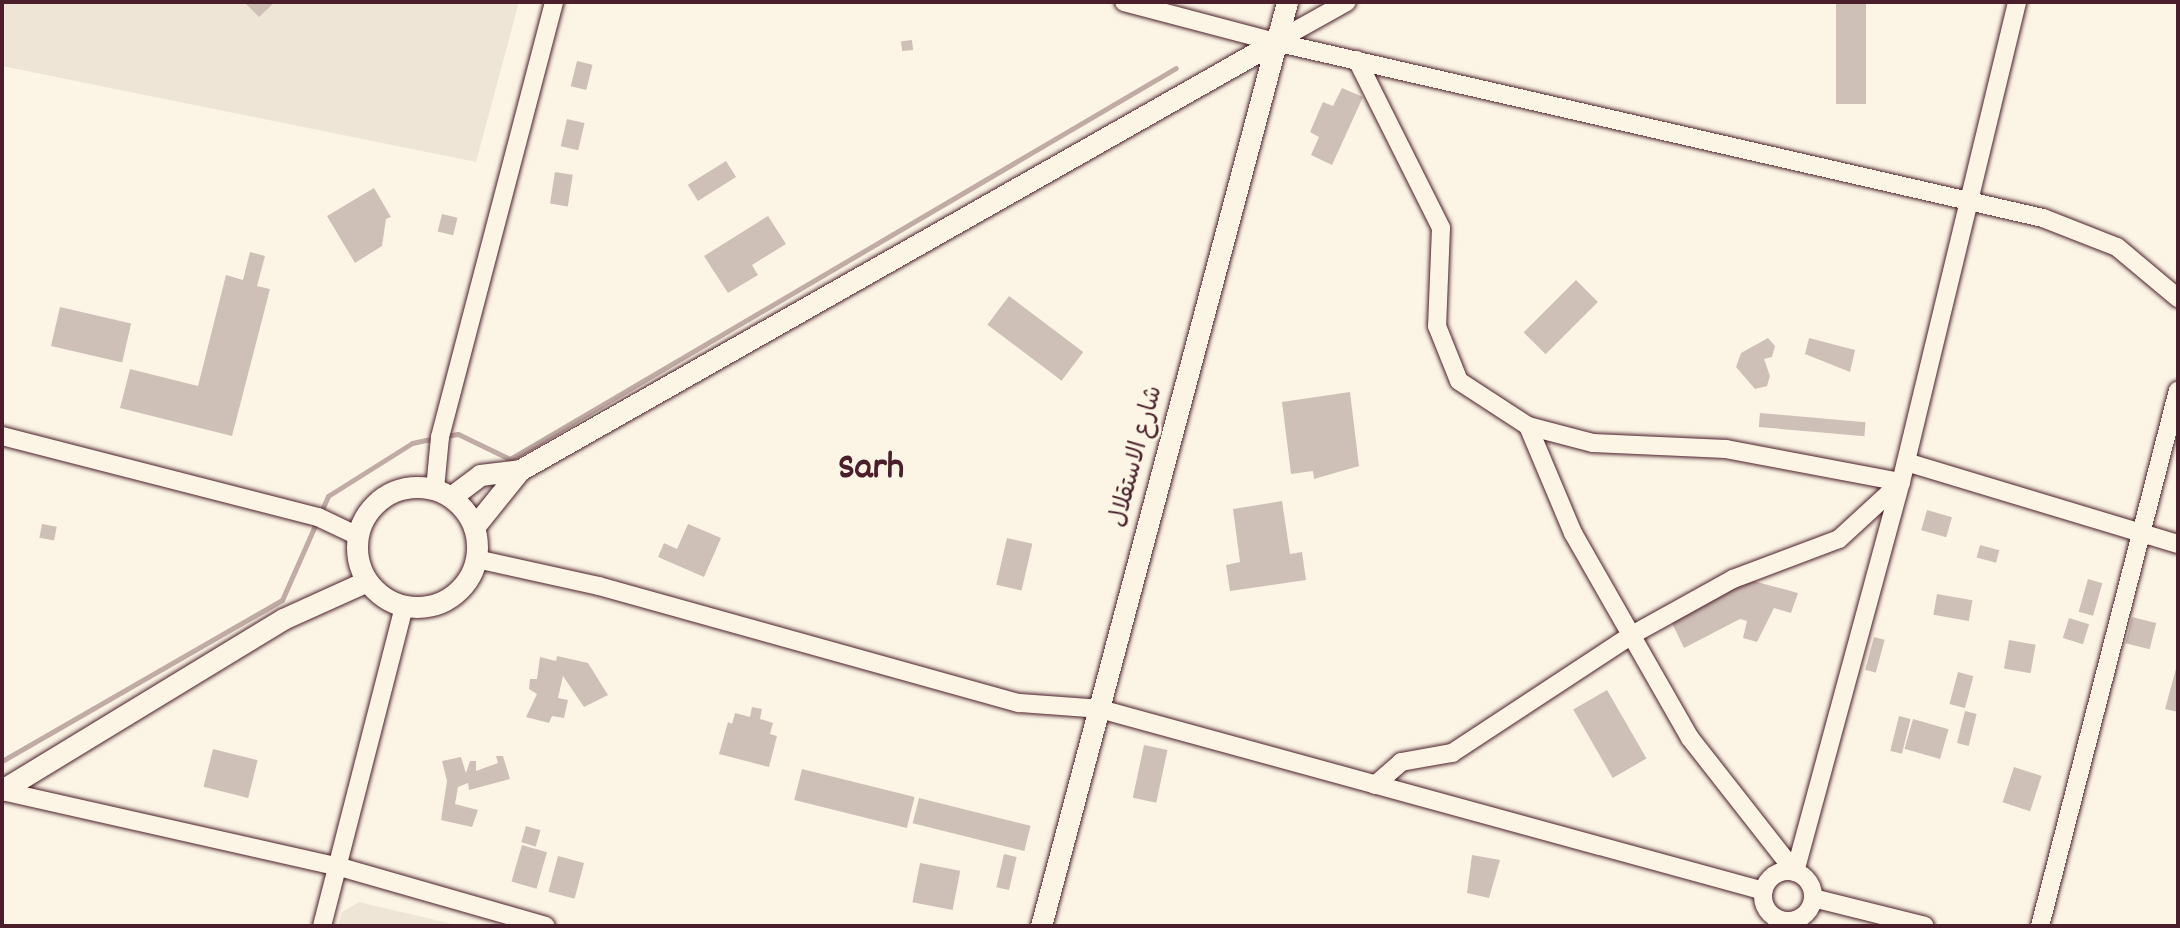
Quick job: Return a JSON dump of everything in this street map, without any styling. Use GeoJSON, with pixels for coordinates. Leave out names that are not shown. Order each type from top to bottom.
{"type":"FeatureCollection","features":[{"type":"Feature","properties":{"kind":"street"},"geometry":{"type":"LineString","coordinates":[[520,470],[480,475],[443,493],[396,491],[378,501],[358,536],[356,551],[367,581],[404,606],[432,605],[458,592],[476,559],[474,527],[443,493],[440,437],[554,2]]}},
{"type":"Feature","properties":{"kind":"street"},"geometry":{"type":"LineString","coordinates":[[1124,2],[1275,42],[1971,199],[2107,242],[2178,298]]}},
{"type":"Feature","properties":{"kind":"street","name":"شارع الاستقلال"},"geometry":{"type":"LineString","coordinates":[[1041,926],[1287,2]]}},
{"type":"Feature","properties":{"kind":"street"},"geometry":{"type":"LineString","coordinates":[[474,527],[520,470],[1347,2]]}},
{"type":"Feature","properties":{"kind":"street"},"geometry":{"type":"LineString","coordinates":[[1795,872],[1901,482],[2017,2]]}},
{"type":"Feature","properties":{"kind":"street"},"geometry":{"type":"LineString","coordinates":[[1357,60],[1441,228],[1437,326],[1459,381],[1528,426],[1593,443],[1726,449],[1901,482]]}},
{"type":"Feature","properties":{"kind":"street"},"geometry":{"type":"LineString","coordinates":[[2040,926],[2178,390]]}},
{"type":"Feature","properties":{"kind":"street"},"geometry":{"type":"LineString","coordinates":[[1528,426],[1573,533],[1689,738],[1795,872],[1809,882],[1813,898],[1802,916],[1782,924],[1769,912],[1764,891],[1772,877],[1795,872]]}},
{"type":"Feature","properties":{"kind":"street"},"geometry":{"type":"LineString","coordinates":[[2,436],[318,517],[358,536]]}},
{"type":"Feature","properties":{"kind":"street"},"geometry":{"type":"LineString","coordinates":[[1906,462],[2178,544]]}},
{"type":"Feature","properties":{"kind":"street"},"geometry":{"type":"LineString","coordinates":[[1375,785],[1401,762],[1452,753],[1630,636],[1733,579],[1839,539],[1901,482]]}},
{"type":"Feature","properties":{"kind":"street"},"geometry":{"type":"LineString","coordinates":[[476,559],[599,586],[1019,703],[1100,709],[1764,891]]}},
{"type":"Feature","properties":{"kind":"street"},"geometry":{"type":"LineString","coordinates":[[2,791],[283,619],[367,581]]}},
{"type":"Feature","properties":{"kind":"street"},"geometry":{"type":"LineString","coordinates":[[322,926],[340,867],[404,606]]}},
{"type":"Feature","properties":{"kind":"street"},"geometry":{"type":"LineString","coordinates":[[2,791],[340,867],[545,926]]}},
{"type":"Feature","properties":{"kind":"street"},"geometry":{"type":"LineString","coordinates":[[1813,898],[1926,926]]}},
{"type":"Feature","properties":{"kind":"shaded area"},"geometry":{"type":"Polygon","coordinates":[[[3,2],[519,2],[476,162],[2,66],[3,2]]]}},
{"type":"Feature","properties":{"kind":"shaded area"},"geometry":{"type":"Polygon","coordinates":[[[359,902],[461,926],[338,926],[342,912],[359,902]]]}},
{"type":"Feature","properties":{"kind":"building"},"geometry":{"type":"Polygon","coordinates":[[[244,2],[275,2],[259,17],[244,2]]]}},
{"type":"Feature","properties":{"kind":"building"},"geometry":{"type":"Polygon","coordinates":[[[1836,2],[1866,2],[1866,104],[1836,104],[1836,2]]]}},
{"type":"Feature","properties":{"kind":"building"},"geometry":{"type":"Polygon","coordinates":[[[912,40],[913,50],[902,51],[901,41],[912,40]]]}},
{"type":"Feature","properties":{"kind":"building"},"geometry":{"type":"Polygon","coordinates":[[[577,61],[593,65],[586,90],[571,86],[577,61]]]}},
{"type":"Feature","properties":{"kind":"building"},"geometry":{"type":"Polygon","coordinates":[[[1342,88],[1363,97],[1332,165],[1311,155],[1319,137],[1310,132],[1323,102],[1333,106],[1342,88]]]}},
{"type":"Feature","properties":{"kind":"building"},"geometry":{"type":"Polygon","coordinates":[[[567,119],[585,123],[578,150],[561,146],[567,119]]]}},
{"type":"Feature","properties":{"kind":"building"},"geometry":{"type":"Polygon","coordinates":[[[726,161],[736,177],[698,201],[688,185],[726,161]]]}},
{"type":"Feature","properties":{"kind":"building"},"geometry":{"type":"Polygon","coordinates":[[[555,172],[573,175],[568,206],[550,204],[555,172]]]}},
{"type":"Feature","properties":{"kind":"building"},"geometry":{"type":"Polygon","coordinates":[[[374,188],[391,217],[386,219],[382,246],[355,263],[327,216],[374,188]]]}},
{"type":"Feature","properties":{"kind":"building"},"geometry":{"type":"Polygon","coordinates":[[[442,214],[458,218],[453,235],[438,231],[442,214]]]}},
{"type":"Feature","properties":{"kind":"building"},"geometry":{"type":"Polygon","coordinates":[[[768,216],[786,244],[752,265],[758,275],[728,293],[704,256],[768,216]]]}},
{"type":"Feature","properties":{"kind":"building"},"geometry":{"type":"Polygon","coordinates":[[[250,252],[265,256],[257,286],[270,289],[232,436],[120,408],[130,369],[198,386],[226,275],[243,280],[250,252]]]}},
{"type":"Feature","properties":{"kind":"building"},"geometry":{"type":"Polygon","coordinates":[[[1576,280],[1598,302],[1546,354],[1524,332],[1576,280]]]}},
{"type":"Feature","properties":{"kind":"building"},"geometry":{"type":"Polygon","coordinates":[[[1009,296],[1083,352],[1062,381],[987,325],[1009,296]]]}},
{"type":"Feature","properties":{"kind":"building"},"geometry":{"type":"Polygon","coordinates":[[[60,307],[131,323],[122,362],[51,346],[60,307]]]}},
{"type":"Feature","properties":{"kind":"building"},"geometry":{"type":"Polygon","coordinates":[[[1768,338],[1775,346],[1772,357],[1764,359],[1770,376],[1767,386],[1755,389],[1736,367],[1741,353],[1768,338]]]}},
{"type":"Feature","properties":{"kind":"building"},"geometry":{"type":"Polygon","coordinates":[[[1809,338],[1855,350],[1850,372],[1805,354],[1809,338]]]}},
{"type":"Feature","properties":{"kind":"building"},"geometry":{"type":"Polygon","coordinates":[[[1350,392],[1359,466],[1314,479],[1313,471],[1291,474],[1282,402],[1350,392]]]}},
{"type":"Feature","properties":{"kind":"building"},"geometry":{"type":"Polygon","coordinates":[[[1760,413],[1866,422],[1864,436],[1759,427],[1760,413]]]}},
{"type":"Feature","properties":{"kind":"building"},"geometry":{"type":"Polygon","coordinates":[[[1282,501],[1290,554],[1302,552],[1306,580],[1230,591],[1226,565],[1240,562],[1233,509],[1282,501]]]}},
{"type":"Feature","properties":{"kind":"building"},"geometry":{"type":"Polygon","coordinates":[[[1927,510],[1952,517],[1946,537],[1921,530],[1927,510]]]}},
{"type":"Feature","properties":{"kind":"building"},"geometry":{"type":"Polygon","coordinates":[[[42,524],[57,527],[54,541],[39,538],[42,524]]]}},
{"type":"Feature","properties":{"kind":"building"},"geometry":{"type":"Polygon","coordinates":[[[688,524],[721,538],[704,577],[658,557],[664,543],[677,549],[688,524]]]}},
{"type":"Feature","properties":{"kind":"building"},"geometry":{"type":"Polygon","coordinates":[[[1007,538],[1032,544],[1022,591],[996,585],[1007,538]]]}},
{"type":"Feature","properties":{"kind":"building"},"geometry":{"type":"Polygon","coordinates":[[[1980,545],[1999,550],[1996,563],[1977,558],[1980,545]]]}},
{"type":"Feature","properties":{"kind":"building"},"geometry":{"type":"Polygon","coordinates":[[[1746,579],[1798,593],[1791,613],[1774,608],[1757,642],[1743,638],[1747,621],[1740,619],[1684,648],[1671,621],[1746,579]]]}},
{"type":"Feature","properties":{"kind":"building"},"geometry":{"type":"Polygon","coordinates":[[[2088,579],[2102,583],[2093,616],[2079,612],[2088,579]]]}},
{"type":"Feature","properties":{"kind":"building"},"geometry":{"type":"Polygon","coordinates":[[[1937,594],[1972,600],[1969,621],[1933,615],[1937,594]]]}},
{"type":"Feature","properties":{"kind":"building"},"geometry":{"type":"Polygon","coordinates":[[[2132,617],[2156,623],[2150,649],[2125,643],[2132,617]]]}},
{"type":"Feature","properties":{"kind":"building"},"geometry":{"type":"Polygon","coordinates":[[[2069,618],[2089,624],[2083,644],[2063,638],[2069,618]]]}},
{"type":"Feature","properties":{"kind":"building"},"geometry":{"type":"Polygon","coordinates":[[[1874,637],[1885,640],[1876,673],[1865,670],[1874,637]]]}},
{"type":"Feature","properties":{"kind":"building"},"geometry":{"type":"Polygon","coordinates":[[[2009,640],[2036,645],[2031,673],[2004,669],[2009,640]]]}},
{"type":"Feature","properties":{"kind":"building"},"geometry":{"type":"Polygon","coordinates":[[[557,656],[588,663],[608,695],[584,707],[563,676],[558,698],[568,700],[564,718],[552,716],[549,723],[526,717],[537,694],[529,689],[530,679],[537,679],[540,657],[556,661],[557,656]]]}},
{"type":"Feature","properties":{"kind":"building"},"geometry":{"type":"Polygon","coordinates":[[[2178,665],[2178,712],[2165,709],[2178,665]]]}},
{"type":"Feature","properties":{"kind":"building"},"geometry":{"type":"Polygon","coordinates":[[[1958,672],[1973,676],[1965,708],[1949,704],[1958,672]]]}},
{"type":"Feature","properties":{"kind":"building"},"geometry":{"type":"Polygon","coordinates":[[[1607,690],[1646,758],[1613,778],[1573,710],[1607,690]]]}},
{"type":"Feature","properties":{"kind":"building"},"geometry":{"type":"Polygon","coordinates":[[[752,707],[762,709],[760,719],[773,723],[770,734],[777,736],[769,767],[719,754],[728,722],[732,724],[735,713],[750,717],[752,707]]]}},
{"type":"Feature","properties":{"kind":"building"},"geometry":{"type":"Polygon","coordinates":[[[1965,711],[1977,714],[1969,746],[1957,743],[1965,711]]]}},
{"type":"Feature","properties":{"kind":"building"},"geometry":{"type":"Polygon","coordinates":[[[1899,716],[1911,719],[1902,754],[1890,751],[1899,716]]]}},
{"type":"Feature","properties":{"kind":"building"},"geometry":{"type":"Polygon","coordinates":[[[1913,719],[1949,729],[1940,759],[1904,749],[1913,719]]]}},
{"type":"Feature","properties":{"kind":"building"},"geometry":{"type":"Polygon","coordinates":[[[1144,745],[1167,750],[1156,803],[1133,798],[1144,745]]]}},
{"type":"Feature","properties":{"kind":"building"},"geometry":{"type":"Polygon","coordinates":[[[213,749],[258,760],[248,798],[204,787],[213,749]]]}},
{"type":"Feature","properties":{"kind":"building"},"geometry":{"type":"Polygon","coordinates":[[[496,756],[503,756],[510,779],[469,790],[468,783],[458,787],[455,804],[478,810],[472,827],[441,820],[447,781],[442,761],[461,757],[466,773],[470,761],[476,761],[476,771],[498,763],[496,756]]]}},
{"type":"Feature","properties":{"kind":"building"},"geometry":{"type":"Polygon","coordinates":[[[2014,767],[2042,776],[2030,811],[2003,802],[2014,767]]]}},
{"type":"Feature","properties":{"kind":"building"},"geometry":{"type":"Polygon","coordinates":[[[802,769],[915,797],[907,828],[794,800],[802,769]]]}},
{"type":"Feature","properties":{"kind":"building"},"geometry":{"type":"Polygon","coordinates":[[[919,798],[1031,826],[1024,851],[913,823],[919,798]]]}},
{"type":"Feature","properties":{"kind":"building"},"geometry":{"type":"Polygon","coordinates":[[[526,826],[540,830],[536,846],[521,842],[526,826]]]}},
{"type":"Feature","properties":{"kind":"building"},"geometry":{"type":"Polygon","coordinates":[[[522,845],[547,852],[537,889],[512,882],[522,845]]]}},
{"type":"Feature","properties":{"kind":"building"},"geometry":{"type":"Polygon","coordinates":[[[1004,854],[1017,857],[1009,890],[996,887],[1004,854]]]}},
{"type":"Feature","properties":{"kind":"building"},"geometry":{"type":"Polygon","coordinates":[[[1472,855],[1500,860],[1489,898],[1467,893],[1472,855]]]}},
{"type":"Feature","properties":{"kind":"building"},"geometry":{"type":"Polygon","coordinates":[[[558,856],[584,863],[575,899],[548,892],[558,856]]]}},
{"type":"Feature","properties":{"kind":"building"},"geometry":{"type":"Polygon","coordinates":[[[920,863],[960,871],[953,910],[912,902],[920,863]]]}},
{"type":"Feature","properties":{"kind":"waterway"},"geometry":{"type":"LineString","coordinates":[[445,436],[458,434],[510,459],[1176,68]]}},
{"type":"Feature","properties":{"kind":"waterway"},"geometry":{"type":"LineString","coordinates":[[2,761],[282,600],[328,496],[412,443],[436,438]]}},
{"type":"Feature","properties":{"kind":"district","name":"Sarh"},"geometry":{"type":"Point","coordinates":[871,470]}}]}
